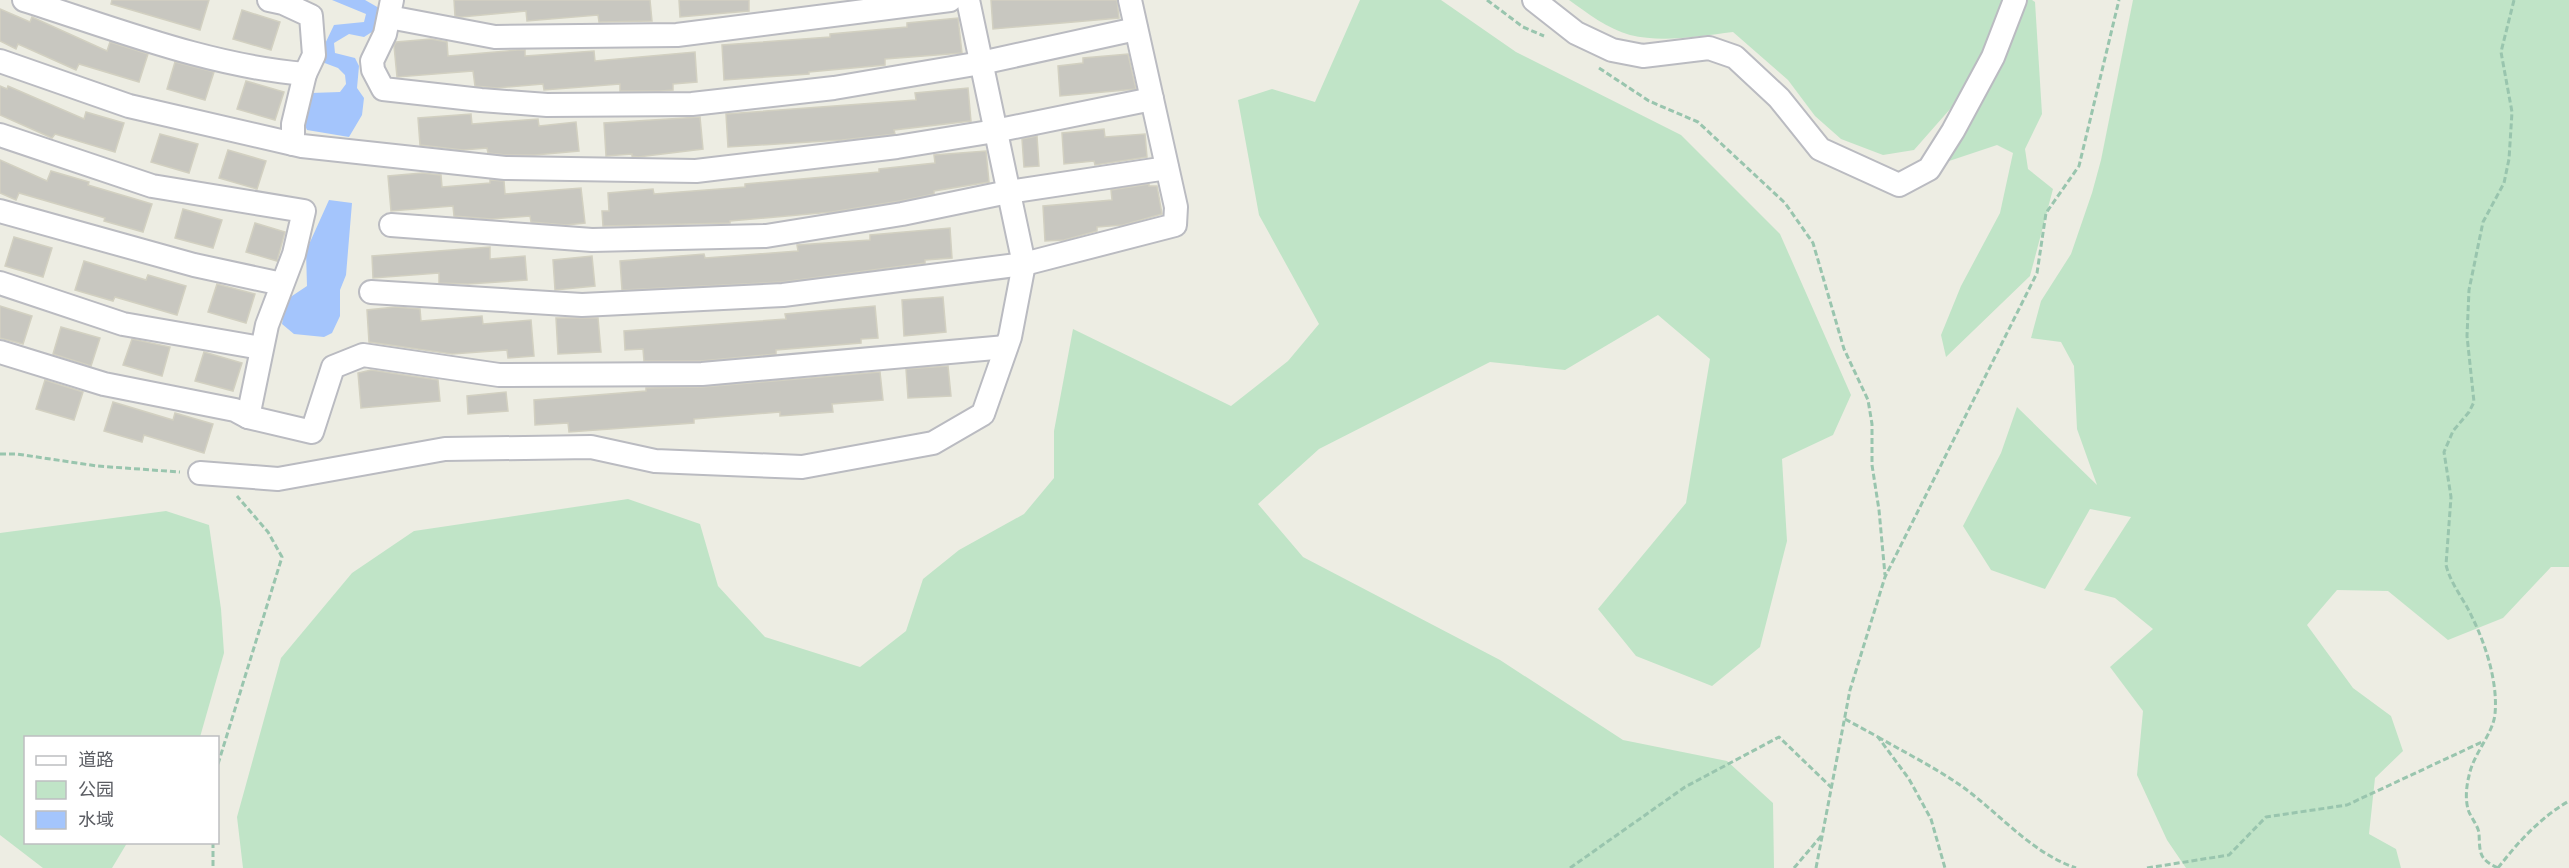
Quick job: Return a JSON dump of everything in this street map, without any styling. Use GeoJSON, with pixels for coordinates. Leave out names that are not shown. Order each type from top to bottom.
{"type":"FeatureCollection","features":[{"type":"Feature","properties":{"kind":"lane"},"geometry":{"type":"LineString","coordinates":[[24,0],[177,49],[283,72],[305,74]]}},
{"type":"Feature","properties":{"kind":"lane"},"geometry":{"type":"LineString","coordinates":[[269,0],[283,3],[311,16],[314,55],[305,74],[293,124],[293,144]]}},
{"type":"Feature","properties":{"kind":"lane"},"geometry":{"type":"LineString","coordinates":[[950,0],[677,35],[495,37],[390,9],[385,34],[372,61],[373,70],[383,89],[481,100],[547,105],[692,104],[834,88],[981,63],[1136,29]]}},
{"type":"Feature","properties":{"kind":"lane"},"geometry":{"type":"LineString","coordinates":[[200,473],[278,479],[446,449],[591,447],[655,460],[802,466],[933,443],[983,414],[1006,347],[1024,264],[968,0]]}},
{"type":"Feature","properties":{"kind":"lane"},"geometry":{"type":"LineString","coordinates":[[371,292],[582,305],[783,295],[1024,264],[1175,225],[1176,207],[1130,0]]}},
{"type":"Feature","properties":{"kind":"lane"},"geometry":{"type":"LineString","coordinates":[[1534,0],[1576,33],[1612,50],[1642,56],[1709,48],[1735,57],[1779,98],[1820,149],[1899,185],[1929,169],[1953,131],[1993,57],[2015,0]]}},
{"type":"Feature","properties":{"kind":"lane"},"geometry":{"type":"LineString","coordinates":[[0,61],[129,106],[293,144],[505,168],[696,171],[897,147],[995,131],[1152,99]]}},
{"type":"Feature","properties":{"kind":"lane"},"geometry":{"type":"LineString","coordinates":[[0,135],[152,186],[304,211],[294,254],[267,325],[248,417]]}},
{"type":"Feature","properties":{"kind":"lane"},"geometry":{"type":"LineString","coordinates":[[391,225],[592,240],[766,236],[902,214],[1008,192],[1167,168]]}},
{"type":"Feature","properties":{"kind":"lane"},"geometry":{"type":"LineString","coordinates":[[0,211],[194,265],[282,284]]}},
{"type":"Feature","properties":{"kind":"lane"},"geometry":{"type":"LineString","coordinates":[[0,283],[123,324],[261,348]]}},
{"type":"Feature","properties":{"kind":"lane"},"geometry":{"type":"LineString","coordinates":[[0,352],[104,384],[235,410],[248,417],[312,432],[333,367],[363,355],[500,375],[702,374],[1006,347]]}},
{"type":"Feature","properties":{"kind":"path"},"geometry":{"type":"LineString","coordinates":[[1487,0],[1523,27],[1552,39]]}},
{"type":"Feature","properties":{"kind":"path"},"geometry":{"type":"LineString","coordinates":[[1816,868],[1850,690],[1885,577],[2037,273],[2046,213],[2079,166],[2119,0]]}},
{"type":"Feature","properties":{"kind":"path"},"geometry":{"type":"LineString","coordinates":[[2514,0],[2501,52],[2512,112],[2509,159],[2504,183],[2483,222],[2469,290],[2467,336],[2474,402],[2469,412],[2452,431],[2444,452],[2451,497],[2446,565],[2448,576],[2472,617],[2482,641],[2496,695],[2492,728],[2482,742],[2469,775],[2466,799],[2468,810],[2479,830],[2478,842],[2485,863],[2498,868],[2514,847],[2555,809],[2569,801]]}},
{"type":"Feature","properties":{"kind":"path"},"geometry":{"type":"LineString","coordinates":[[1598,67],[1649,101],[1698,122],[1785,203],[1813,243],[1844,349],[1868,400],[1872,424],[1872,465],[1885,577]]}},
{"type":"Feature","properties":{"kind":"path"},"geometry":{"type":"LineString","coordinates":[[0,454],[17,454],[97,466],[200,473]]}},
{"type":"Feature","properties":{"kind":"path"},"geometry":{"type":"LineString","coordinates":[[219,761],[282,556],[268,532],[236,495]]}},
{"type":"Feature","properties":{"kind":"path"},"geometry":{"type":"LineString","coordinates":[[1845,719],[1958,783],[2056,862],[2076,868]]}},
{"type":"Feature","properties":{"kind":"path"},"geometry":{"type":"LineString","coordinates":[[1570,868],[1685,787],[1779,737],[1832,788]]}},
{"type":"Feature","properties":{"kind":"path"},"geometry":{"type":"LineString","coordinates":[[1878,737],[1910,779],[1931,819],[1945,868]]}},
{"type":"Feature","properties":{"kind":"path"},"geometry":{"type":"LineString","coordinates":[[2147,868],[2229,855],[2266,818],[2347,805],[2482,742]]}},
{"type":"Feature","properties":{"kind":"path"},"geometry":{"type":"LineString","coordinates":[[1794,868],[1823,834]]}},
{"type":"Feature","properties":{"kind":"path"},"geometry":{"type":"LineString","coordinates":[[213,844],[213,868]]}},
{"type":"Feature","properties":{"kind":"green space"},"geometry":{"type":"Polygon","coordinates":[[[1360,0],[1441,0],[1516,52],[1681,135],[1780,234],[1851,395],[1833,435],[1782,459],[1787,541],[1760,647],[1712,686],[1636,656],[1598,609],[1686,503],[1710,359],[1658,315],[1565,370],[1490,362],[1319,449],[1258,504],[1303,557],[1500,660],[1623,740],[1727,761],[1773,803],[1774,868],[243,868],[237,817],[281,658],[352,573],[414,531],[628,499],[700,524],[718,586],[765,637],[860,667],[906,631],[923,579],[959,550],[1024,514],[1054,478],[1054,431],[1073,329],[1231,406],[1288,361],[1319,324],[1259,215],[1238,100],[1272,89],[1315,102],[1360,0]]]}},
{"type":"Feature","properties":{"kind":"green space"},"geometry":{"type":"Polygon","coordinates":[[[1569,0],[2032,0],[2035,2],[2042,114],[2025,149],[2028,169],[2053,189],[2030,276],[1946,357],[1941,335],[1961,286],[2000,213],[2013,153],[1997,145],[1946,162],[1955,108],[1951,108],[1914,150],[1883,155],[1841,139],[1815,116],[1788,80],[1733,32],[1668,39],[1630,35],[1606,25],[1569,0]]]}},
{"type":"Feature","properties":{"kind":"green space"},"geometry":{"type":"Polygon","coordinates":[[[2133,0],[2569,0],[2569,567],[2551,567],[2503,618],[2448,640],[2388,591],[2337,590],[2307,625],[2353,688],[2391,716],[2403,751],[2375,778],[2369,834],[2396,849],[2401,868],[2186,868],[2167,840],[2137,775],[2143,711],[2110,667],[2153,629],[2115,598],[2084,590],[2131,517],[2090,509],[2045,589],[1991,570],[1963,526],[2001,453],[2017,407],[2097,485],[2077,429],[2074,366],[2061,342],[2031,338],[2041,301],[2071,254],[2092,193],[2101,160],[2133,0]]]}},
{"type":"Feature","properties":{"kind":"green space"},"geometry":{"type":"Polygon","coordinates":[[[166,511],[209,525],[221,609],[224,653],[200,736],[24,736],[24,844],[126,844],[112,868],[43,868],[0,835],[0,533],[166,511]]]}},
{"type":"Feature","properties":{"kind":"water"},"geometry":{"type":"Polygon","coordinates":[[[332,0],[365,0],[379,8],[375,30],[364,37],[349,34],[334,43],[335,53],[355,58],[359,66],[357,88],[364,98],[362,115],[349,137],[307,130],[300,115],[311,93],[340,92],[346,84],[345,75],[338,68],[322,62],[323,48],[334,25],[364,22],[366,14],[332,0]]]}},
{"type":"Feature","properties":{"kind":"water"},"geometry":{"type":"Polygon","coordinates":[[[329,200],[352,203],[346,275],[340,290],[340,316],[332,333],[324,337],[294,334],[282,324],[286,300],[307,286],[306,251],[329,200]]]}},
{"type":"Feature","properties":{"kind":"building"},"geometry":{"type":"Polygon","coordinates":[[[112,0],[209,0],[200,30],[111,4],[112,0]]]}},
{"type":"Feature","properties":{"kind":"building"},"geometry":{"type":"Polygon","coordinates":[[[454,0],[650,0],[652,21],[599,22],[598,15],[527,21],[526,11],[461,17],[455,16],[454,0]]]}},
{"type":"Feature","properties":{"kind":"building"},"geometry":{"type":"Polygon","coordinates":[[[679,0],[749,0],[749,11],[680,17],[679,0]]]}},
{"type":"Feature","properties":{"kind":"building"},"geometry":{"type":"Polygon","coordinates":[[[991,0],[1117,0],[1119,18],[993,29],[991,0]]]}},
{"type":"Feature","properties":{"kind":"building"},"geometry":{"type":"Polygon","coordinates":[[[0,9],[30,22],[32,17],[107,51],[110,42],[148,54],[139,82],[79,64],[76,70],[18,44],[16,49],[0,41],[0,9]]]}},
{"type":"Feature","properties":{"kind":"building"},"geometry":{"type":"Polygon","coordinates":[[[242,10],[280,22],[271,50],[233,39],[242,10]]]}},
{"type":"Feature","properties":{"kind":"building"},"geometry":{"type":"Polygon","coordinates":[[[958,18],[962,53],[885,59],[885,65],[809,72],[809,74],[724,80],[722,45],[830,37],[830,34],[907,27],[907,23],[958,18]]]}},
{"type":"Feature","properties":{"kind":"building"},"geometry":{"type":"Polygon","coordinates":[[[431,39],[447,42],[448,56],[518,50],[525,50],[525,56],[594,51],[595,61],[695,52],[697,82],[673,84],[673,90],[661,91],[620,91],[620,84],[544,90],[543,84],[497,88],[475,86],[473,71],[397,77],[394,46],[396,42],[431,39]]]}},
{"type":"Feature","properties":{"kind":"building"},"geometry":{"type":"Polygon","coordinates":[[[1128,54],[1136,89],[1060,96],[1058,66],[1083,63],[1083,58],[1128,54]]]}},
{"type":"Feature","properties":{"kind":"building"},"geometry":{"type":"Polygon","coordinates":[[[175,62],[214,72],[205,100],[167,89],[175,62]]]}},
{"type":"Feature","properties":{"kind":"building"},"geometry":{"type":"Polygon","coordinates":[[[246,81],[284,92],[275,120],[237,109],[246,81]]]}},
{"type":"Feature","properties":{"kind":"building"},"geometry":{"type":"Polygon","coordinates":[[[0,86],[7,89],[8,86],[84,119],[86,112],[124,123],[115,152],[55,134],[52,138],[0,115],[0,86]]]}},
{"type":"Feature","properties":{"kind":"building"},"geometry":{"type":"Polygon","coordinates":[[[968,88],[971,121],[894,130],[895,134],[842,140],[728,147],[726,114],[916,100],[915,93],[968,88]]]}},
{"type":"Feature","properties":{"kind":"building"},"geometry":{"type":"Polygon","coordinates":[[[471,114],[472,124],[538,119],[539,126],[576,122],[579,151],[506,155],[488,153],[487,148],[463,150],[420,145],[418,118],[471,114]]]}},
{"type":"Feature","properties":{"kind":"building"},"geometry":{"type":"Polygon","coordinates":[[[700,117],[703,149],[638,157],[632,154],[606,156],[604,123],[700,117]]]}},
{"type":"Feature","properties":{"kind":"building"},"geometry":{"type":"Polygon","coordinates":[[[1104,129],[1105,137],[1145,134],[1147,157],[1095,165],[1094,161],[1064,164],[1062,133],[1104,129]]]}},
{"type":"Feature","properties":{"kind":"building"},"geometry":{"type":"Polygon","coordinates":[[[160,134],[198,144],[189,173],[151,162],[160,134]]]}},
{"type":"Feature","properties":{"kind":"building"},"geometry":{"type":"Polygon","coordinates":[[[1037,136],[1039,166],[1024,167],[1022,139],[1037,136]]]}},
{"type":"Feature","properties":{"kind":"building"},"geometry":{"type":"Polygon","coordinates":[[[228,150],[266,161],[257,189],[219,178],[228,150]]]}},
{"type":"Feature","properties":{"kind":"building"},"geometry":{"type":"Polygon","coordinates":[[[986,151],[989,182],[934,191],[934,194],[900,201],[832,212],[730,221],[730,223],[603,226],[602,211],[609,211],[608,193],[653,189],[654,194],[745,187],[745,184],[879,172],[879,169],[935,163],[934,155],[986,151]]]}},
{"type":"Feature","properties":{"kind":"building"},"geometry":{"type":"Polygon","coordinates":[[[0,160],[47,181],[51,171],[89,182],[88,185],[152,204],[143,232],[104,221],[105,218],[19,193],[16,200],[0,193],[0,160]]]}},
{"type":"Feature","properties":{"kind":"building"},"geometry":{"type":"Polygon","coordinates":[[[422,173],[441,175],[442,187],[490,183],[490,180],[504,181],[505,194],[581,188],[585,223],[566,225],[531,222],[530,216],[492,219],[454,216],[453,206],[391,211],[388,176],[422,173]]]}},
{"type":"Feature","properties":{"kind":"building"},"geometry":{"type":"Polygon","coordinates":[[[1149,184],[1149,186],[1157,186],[1162,214],[1123,225],[1097,227],[1097,231],[1064,240],[1045,241],[1043,206],[1112,200],[1111,190],[1149,184]]]}},
{"type":"Feature","properties":{"kind":"building"},"geometry":{"type":"Polygon","coordinates":[[[183,209],[222,220],[213,248],[175,238],[183,209]]]}},
{"type":"Feature","properties":{"kind":"building"},"geometry":{"type":"Polygon","coordinates":[[[255,223],[285,232],[277,261],[246,252],[255,223]]]}},
{"type":"Feature","properties":{"kind":"building"},"geometry":{"type":"Polygon","coordinates":[[[950,228],[952,258],[782,282],[622,290],[620,261],[704,254],[705,258],[798,251],[797,245],[870,240],[870,235],[950,228]]]}},
{"type":"Feature","properties":{"kind":"building"},"geometry":{"type":"Polygon","coordinates":[[[14,237],[52,248],[43,277],[5,266],[14,237]]]}},
{"type":"Feature","properties":{"kind":"building"},"geometry":{"type":"Polygon","coordinates":[[[490,247],[490,259],[525,256],[527,280],[468,284],[439,283],[439,273],[373,278],[372,256],[490,247]]]}},
{"type":"Feature","properties":{"kind":"building"},"geometry":{"type":"Polygon","coordinates":[[[592,256],[595,286],[555,290],[553,260],[592,256]]]}},
{"type":"Feature","properties":{"kind":"building"},"geometry":{"type":"Polygon","coordinates":[[[84,261],[146,280],[148,275],[186,286],[177,315],[115,297],[113,301],[75,290],[84,261]]]}},
{"type":"Feature","properties":{"kind":"building"},"geometry":{"type":"Polygon","coordinates":[[[217,284],[255,294],[246,323],[208,312],[217,284]]]}},
{"type":"Feature","properties":{"kind":"building"},"geometry":{"type":"Polygon","coordinates":[[[943,297],[946,332],[904,336],[902,300],[943,297]]]}},
{"type":"Feature","properties":{"kind":"building"},"geometry":{"type":"Polygon","coordinates":[[[0,306],[32,316],[23,344],[0,338],[0,306]]]}},
{"type":"Feature","properties":{"kind":"building"},"geometry":{"type":"Polygon","coordinates":[[[875,306],[878,338],[861,339],[861,343],[776,350],[776,354],[701,361],[644,361],[643,349],[625,350],[624,331],[786,319],[785,314],[875,306]]]}},
{"type":"Feature","properties":{"kind":"building"},"geometry":{"type":"Polygon","coordinates":[[[395,307],[420,309],[421,321],[482,316],[483,324],[531,320],[534,356],[508,358],[507,350],[452,354],[369,342],[367,310],[395,307]]]}},
{"type":"Feature","properties":{"kind":"building"},"geometry":{"type":"Polygon","coordinates":[[[556,318],[598,318],[601,352],[558,354],[556,318]]]}},
{"type":"Feature","properties":{"kind":"building"},"geometry":{"type":"Polygon","coordinates":[[[61,327],[100,338],[91,366],[53,354],[61,327]]]}},
{"type":"Feature","properties":{"kind":"building"},"geometry":{"type":"Polygon","coordinates":[[[132,339],[170,347],[162,376],[123,365],[132,339]]]}},
{"type":"Feature","properties":{"kind":"building"},"geometry":{"type":"Polygon","coordinates":[[[204,352],[242,363],[233,391],[195,381],[204,352]]]}},
{"type":"Feature","properties":{"kind":"building"},"geometry":{"type":"Polygon","coordinates":[[[948,366],[951,396],[908,398],[906,369],[948,366]]]}},
{"type":"Feature","properties":{"kind":"building"},"geometry":{"type":"Polygon","coordinates":[[[371,370],[438,380],[440,401],[361,408],[358,373],[371,370]]]}},
{"type":"Feature","properties":{"kind":"building"},"geometry":{"type":"Polygon","coordinates":[[[880,372],[883,400],[832,404],[833,412],[780,416],[780,412],[694,419],[694,423],[569,432],[568,423],[535,425],[534,400],[646,391],[646,388],[703,387],[880,372]]]}},
{"type":"Feature","properties":{"kind":"building"},"geometry":{"type":"Polygon","coordinates":[[[45,380],[83,392],[74,420],[36,409],[45,380]]]}},
{"type":"Feature","properties":{"kind":"building"},"geometry":{"type":"Polygon","coordinates":[[[506,392],[508,411],[468,414],[467,396],[506,392]]]}},
{"type":"Feature","properties":{"kind":"building"},"geometry":{"type":"Polygon","coordinates":[[[113,402],[173,420],[175,413],[213,424],[204,453],[144,435],[142,442],[104,431],[113,402]]]}}]}
